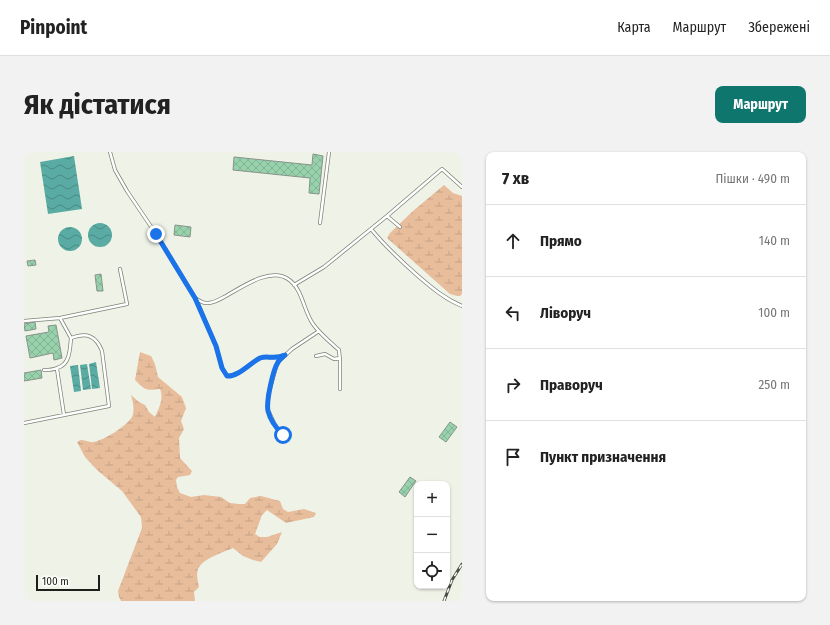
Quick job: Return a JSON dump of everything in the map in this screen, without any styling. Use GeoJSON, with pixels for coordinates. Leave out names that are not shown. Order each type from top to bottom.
{"type":"FeatureCollection","features":[{"type":"Feature","properties":{"kind":"lane"},"geometry":{"type":"LineString","coordinates":[[110,152],[114,170],[156,234],[195,298],[216,346],[222,368],[227,376],[235,375],[261,358],[285,355]]}},
{"type":"Feature","properties":{"kind":"lane"},"geometry":{"type":"LineString","coordinates":[[320,223],[329,152]]}},
{"type":"Feature","properties":{"kind":"lane"},"geometry":{"type":"LineString","coordinates":[[294,285],[324,267],[442,169],[462,187]]}},
{"type":"Feature","properties":{"kind":"lane"},"geometry":{"type":"LineString","coordinates":[[387,216],[400,227]]}},
{"type":"Feature","properties":{"kind":"lane"},"geometry":{"type":"LineString","coordinates":[[371,229],[386,247],[437,292],[451,302],[462,306]]}},
{"type":"Feature","properties":{"kind":"lane"},"geometry":{"type":"LineString","coordinates":[[24,321],[60,318],[127,304],[120,269]]}},
{"type":"Feature","properties":{"kind":"lane"},"geometry":{"type":"LineString","coordinates":[[195,298],[205,304],[215,302],[258,279],[272,276],[281,276],[288,279],[298,288],[305,310],[313,324],[339,350],[340,389]]}},
{"type":"Feature","properties":{"kind":"lane"},"geometry":{"type":"LineString","coordinates":[[44,370],[61,367],[67,360],[69,354],[71,338],[60,318]]}},
{"type":"Feature","properties":{"kind":"lane"},"geometry":{"type":"LineString","coordinates":[[283,435],[275,425],[268,410],[268,396],[276,367],[279,361],[292,349],[319,331]]}},
{"type":"Feature","properties":{"kind":"lane"},"geometry":{"type":"LineString","coordinates":[[24,423],[109,406],[102,352],[99,344],[94,338],[86,335],[79,335],[71,338]]}},
{"type":"Feature","properties":{"kind":"lane"},"geometry":{"type":"LineString","coordinates":[[316,356],[325,354],[334,359],[340,358]]}},
{"type":"Feature","properties":{"kind":"lane"},"geometry":{"type":"LineString","coordinates":[[57,368],[64,415]]}},
{"type":"Feature","properties":{"kind":"green space"},"geometry":{"type":"Polygon","coordinates":[[[444,185],[453,193],[462,196],[462,294],[460,296],[450,294],[387,238],[390,233],[413,211],[444,185]]]}},
{"type":"Feature","properties":{"kind":"green space"},"geometry":{"type":"Polygon","coordinates":[[[140,352],[151,356],[155,364],[158,377],[182,397],[186,408],[181,421],[184,429],[179,438],[180,458],[192,471],[190,475],[178,477],[176,480],[180,493],[191,497],[204,495],[221,497],[230,503],[239,504],[245,504],[250,498],[261,496],[280,501],[283,509],[288,512],[304,509],[316,513],[314,517],[286,523],[267,510],[262,515],[255,534],[260,537],[267,537],[282,532],[277,544],[261,562],[243,556],[233,548],[204,562],[200,565],[197,571],[199,587],[194,592],[195,601],[121,601],[118,591],[142,528],[141,517],[122,491],[97,470],[85,457],[77,442],[81,440],[92,442],[97,441],[125,425],[133,414],[131,395],[145,405],[149,412],[155,417],[160,403],[161,393],[160,389],[146,389],[135,380],[140,352]]]}},
{"type":"Feature","properties":{"kind":"water"},"geometry":{"type":"Polygon","coordinates":[[[74,156],[82,209],[48,214],[40,162],[74,156]]]}},
{"type":"Feature","properties":{"kind":"water"},"geometry":{"type":"Polygon","coordinates":[[[100,223],[109,226],[112,235],[109,244],[100,247],[91,244],[88,235],[91,226],[100,223]]]}},
{"type":"Feature","properties":{"kind":"water"},"geometry":{"type":"Polygon","coordinates":[[[70,227],[79,230],[82,239],[79,248],[70,251],[61,248],[58,239],[61,230],[70,227]]]}},
{"type":"Feature","properties":{"kind":"water"},"geometry":{"type":"Polygon","coordinates":[[[96,362],[100,388],[92,389],[89,364],[96,362]]]}},
{"type":"Feature","properties":{"kind":"water"},"geometry":{"type":"Polygon","coordinates":[[[87,364],[91,389],[83,390],[80,365],[87,364]]]}},
{"type":"Feature","properties":{"kind":"water"},"geometry":{"type":"Polygon","coordinates":[[[78,365],[81,391],[74,392],[70,366],[78,365]]]}},
{"type":"Feature","properties":{"kind":"building"},"geometry":{"type":"Polygon","coordinates":[[[313,154],[323,156],[319,194],[309,193],[310,178],[233,170],[234,157],[312,165],[313,154]]]}},
{"type":"Feature","properties":{"kind":"building"},"geometry":{"type":"Polygon","coordinates":[[[175,225],[191,227],[190,237],[174,235],[175,225]]]}},
{"type":"Feature","properties":{"kind":"building"},"geometry":{"type":"Polygon","coordinates":[[[35,260],[36,265],[28,266],[27,261],[35,260]]]}},
{"type":"Feature","properties":{"kind":"building"},"geometry":{"type":"Polygon","coordinates":[[[101,274],[103,291],[97,291],[95,275],[101,274]]]}},
{"type":"Feature","properties":{"kind":"building"},"geometry":{"type":"Polygon","coordinates":[[[35,322],[36,329],[25,331],[24,324],[35,322]]]}},
{"type":"Feature","properties":{"kind":"building"},"geometry":{"type":"Polygon","coordinates":[[[56,325],[62,358],[54,360],[53,353],[30,358],[26,336],[49,332],[48,326],[56,325]]]}},
{"type":"Feature","properties":{"kind":"building"},"geometry":{"type":"Polygon","coordinates":[[[41,370],[42,378],[24,381],[24,373],[41,370]]]}},
{"type":"Feature","properties":{"kind":"building"},"geometry":{"type":"Polygon","coordinates":[[[450,422],[457,427],[446,442],[439,437],[450,422]]]}},
{"type":"Feature","properties":{"kind":"building"},"geometry":{"type":"Polygon","coordinates":[[[410,477],[416,481],[414,481],[414,484],[405,497],[399,492],[410,477]]]}},
{"type":"Feature","properties":{"kind":"railway"},"geometry":{"type":"LineString","coordinates":[[444,601],[452,580],[462,564]]}},
{"type":"Feature","properties":{"kind":"route"},"geometry":{"type":"LineString","coordinates":[[156,234],[195,298],[216,346],[222,368],[227,376],[235,375],[261,358],[285,355],[276,367],[268,396],[268,410],[275,425],[283,435]]}}]}
